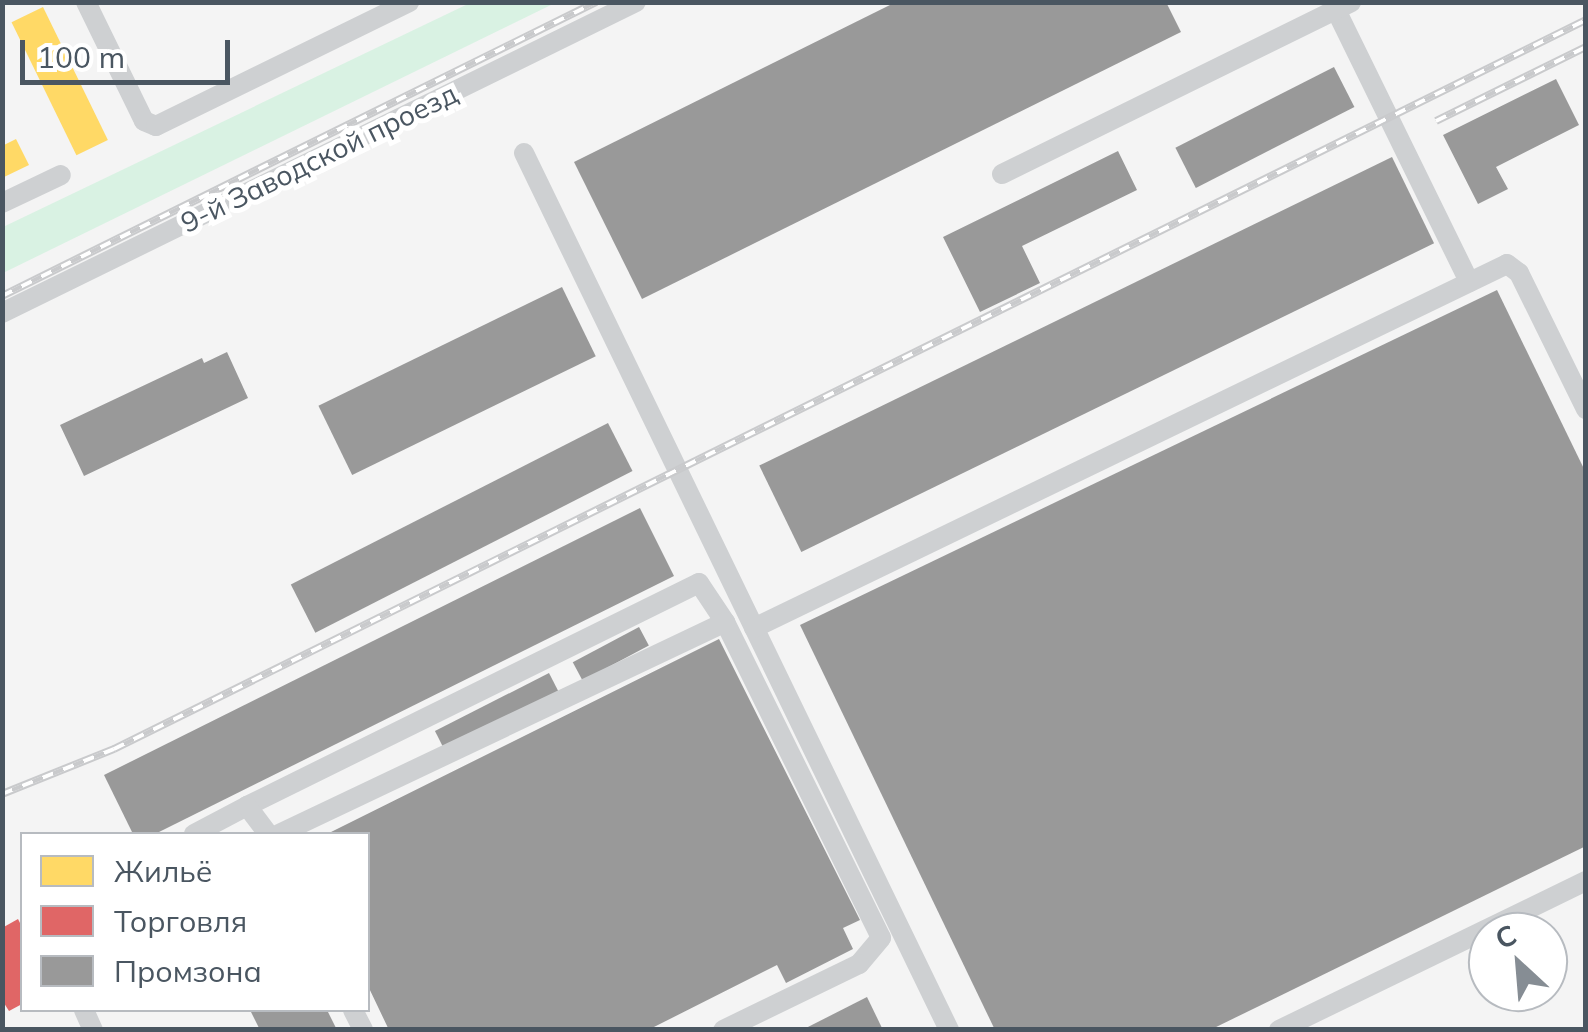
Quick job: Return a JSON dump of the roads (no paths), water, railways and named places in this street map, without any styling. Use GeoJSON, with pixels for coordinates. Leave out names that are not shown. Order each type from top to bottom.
{"type":"FeatureCollection","features":[{"type":"Feature","properties":{"kind":"lane"},"geometry":{"type":"LineString","coordinates":[[86,2],[144,121],[156,126],[409,2]]}},
{"type":"Feature","properties":{"kind":"lane","name":"9-й Заводской проезд"},"geometry":{"type":"LineString","coordinates":[[2,313],[636,2]]}},
{"type":"Feature","properties":{"kind":"lane"},"geometry":{"type":"LineString","coordinates":[[1002,174],[1343,6],[1470,282]]}},
{"type":"Feature","properties":{"kind":"lane"},"geometry":{"type":"LineString","coordinates":[[524,154],[949,1030]]}},
{"type":"Feature","properties":{"kind":"lane"},"geometry":{"type":"LineString","coordinates":[[2,203],[60,175]]}},
{"type":"Feature","properties":{"kind":"lane"},"geometry":{"type":"LineString","coordinates":[[754,628],[1506,264],[1520,273],[1586,408]]}},
{"type":"Feature","properties":{"kind":"lane"},"geometry":{"type":"LineString","coordinates":[[198,832],[700,582],[725,622],[880,938],[859,964],[723,1030]]}},
{"type":"Feature","properties":{"kind":"lane"},"geometry":{"type":"LineString","coordinates":[[283,832],[725,622]]}},
{"type":"Feature","properties":{"kind":"lane"},"geometry":{"type":"LineString","coordinates":[[248,806],[267,832]]}},
{"type":"Feature","properties":{"kind":"lane"},"geometry":{"type":"LineString","coordinates":[[1278,1030],[1586,881]]}},
{"type":"Feature","properties":{"kind":"railway"},"geometry":{"type":"LineString","coordinates":[[2,296],[596,2]]}},
{"type":"Feature","properties":{"kind":"railway"},"geometry":{"type":"LineString","coordinates":[[2,794],[114,749],[1586,20]]}},
{"type":"Feature","properties":{"kind":"railway"},"geometry":{"type":"LineString","coordinates":[[1436,121],[1586,47]]}}]}
